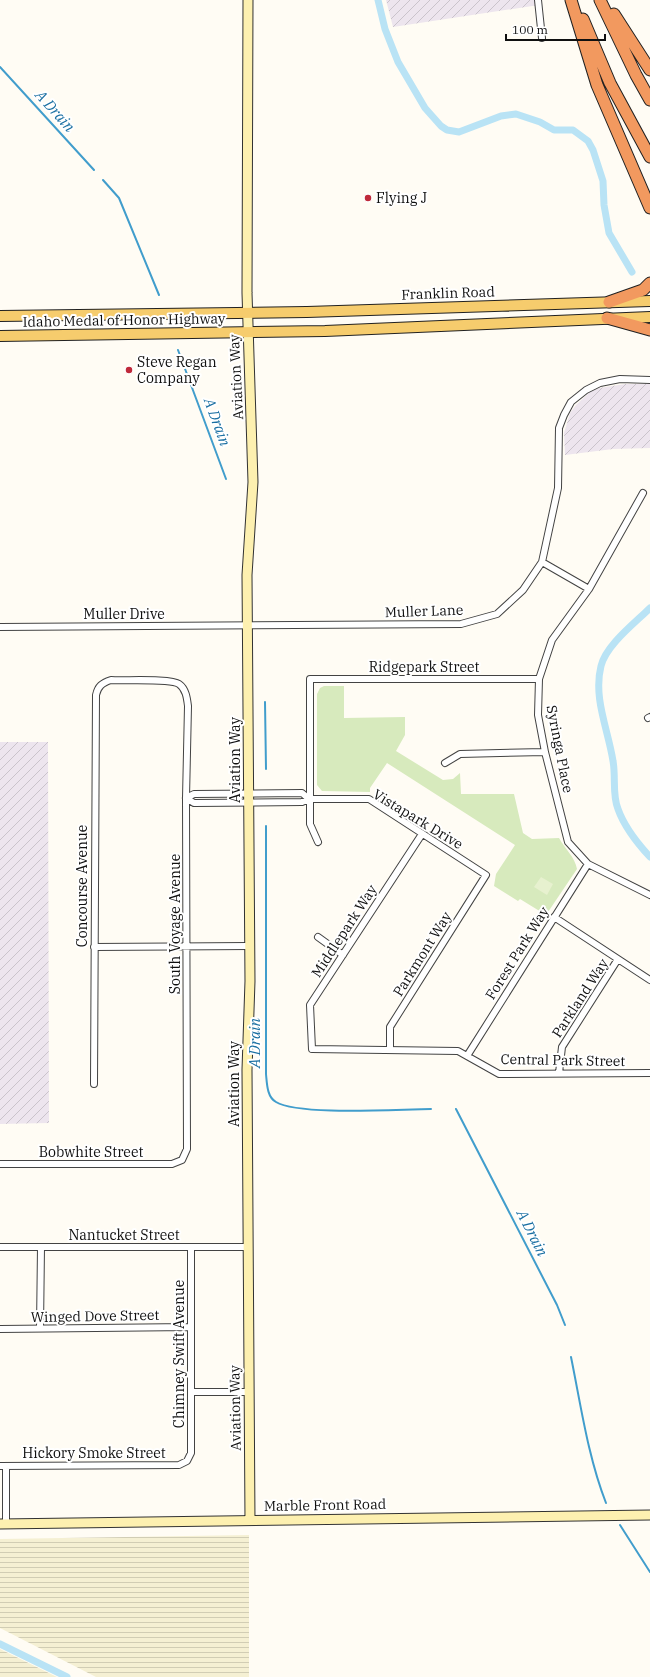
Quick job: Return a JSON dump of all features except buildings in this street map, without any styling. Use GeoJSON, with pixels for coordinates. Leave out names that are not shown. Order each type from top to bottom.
{"type":"FeatureCollection","features":[{"type":"Feature","properties":{"kind":"highway"},"geometry":{"type":"LineString","coordinates":[[571,0],[597,85],[650,208]]}},
{"type":"Feature","properties":{"kind":"highway"},"geometry":{"type":"LineString","coordinates":[[575,0],[610,83],[650,157]]}},
{"type":"Feature","properties":{"kind":"highway"},"geometry":{"type":"LineString","coordinates":[[600,0],[636,75],[650,100]]}},
{"type":"Feature","properties":{"kind":"highway"},"geometry":{"type":"LineString","coordinates":[[606,0],[650,70]]}},
{"type":"Feature","properties":{"kind":"highway"},"geometry":{"type":"LineString","coordinates":[[609,302],[643,290],[650,283]]}},
{"type":"Feature","properties":{"kind":"highway"},"geometry":{"type":"LineString","coordinates":[[607,318],[650,330]]}},
{"type":"Feature","properties":{"kind":"main road","name":"Franklin Road"},"geometry":{"type":"LineString","coordinates":[[247,312],[650,301]]}},
{"type":"Feature","properties":{"kind":"main road"},"geometry":{"type":"LineString","coordinates":[[385,329],[413,321],[478,317],[481,315],[482,306]]}},
{"type":"Feature","properties":{"kind":"main road","name":"Idaho Medal of Honor Highway"},"geometry":{"type":"LineString","coordinates":[[0,316],[247,312]]}},
{"type":"Feature","properties":{"kind":"main road"},"geometry":{"type":"LineString","coordinates":[[0,320],[37,315]]}},
{"type":"Feature","properties":{"kind":"main road"},"geometry":{"type":"LineString","coordinates":[[248,332],[385,329],[650,316]]}},
{"type":"Feature","properties":{"kind":"main road","name":"Idaho Medal of Honor Highway"},"geometry":{"type":"LineString","coordinates":[[0,336],[248,332]]}},
{"type":"Feature","properties":{"kind":"street","name":"Aviation Way"},"geometry":{"type":"LineString","coordinates":[[248,0],[247,312],[253,482],[247,575],[250,798],[250,946],[247,1070],[250,1520]]}},
{"type":"Feature","properties":{"kind":"street"},"geometry":{"type":"LineString","coordinates":[[538,0],[542,38]]}},
{"type":"Feature","properties":{"kind":"street","name":"Muller Lane"},"geometry":{"type":"LineString","coordinates":[[248,625],[461,624],[496,614],[523,590],[542,562],[558,488],[559,428],[564,415],[576,398],[586,390],[600,383],[620,379],[650,380]]}},
{"type":"Feature","properties":{"kind":"street","name":"Syringa Place"},"geometry":{"type":"LineString","coordinates":[[643,493],[589,589],[552,640],[538,679],[538,715],[545,752],[568,842],[588,864],[650,895]]}},
{"type":"Feature","properties":{"kind":"street"},"geometry":{"type":"LineString","coordinates":[[542,562],[589,589]]}},
{"type":"Feature","properties":{"kind":"street","name":"Muller Drive"},"geometry":{"type":"LineString","coordinates":[[0,627],[248,625]]}},
{"type":"Feature","properties":{"kind":"street","name":"Ridgepark Street"},"geometry":{"type":"LineString","coordinates":[[309,799],[310,679],[538,679]]}},
{"type":"Feature","properties":{"kind":"street","name":"South Voyage Avenue"},"geometry":{"type":"LineString","coordinates":[[98,688],[104,682],[111,680],[173,681],[183,688],[187,696],[187,1149],[182,1160]]}},
{"type":"Feature","properties":{"kind":"street","name":"Concourse Avenue"},"geometry":{"type":"LineString","coordinates":[[94,1084],[95,704],[98,688]]}},
{"type":"Feature","properties":{"kind":"street"},"geometry":{"type":"LineString","coordinates":[[445,763],[460,754],[545,752]]}},
{"type":"Feature","properties":{"kind":"street","name":"Vistapark Drive"},"geometry":{"type":"LineString","coordinates":[[186,798],[194,803],[302,793],[309,799]]}},
{"type":"Feature","properties":{"kind":"street","name":"Vistapark Drive"},"geometry":{"type":"LineString","coordinates":[[186,798],[194,794],[302,802],[309,799],[369,799],[486,875]]}},
{"type":"Feature","properties":{"kind":"street"},"geometry":{"type":"LineString","coordinates":[[309,799],[310,824],[318,842]]}},
{"type":"Feature","properties":{"kind":"street","name":"Middlepark Way"},"geometry":{"type":"LineString","coordinates":[[312,1049],[310,1005],[422,834]]}},
{"type":"Feature","properties":{"kind":"street","name":"Forest Park Way"},"geometry":{"type":"LineString","coordinates":[[467,1056],[588,864]]}},
{"type":"Feature","properties":{"kind":"street","name":"Parkmont Way"},"geometry":{"type":"LineString","coordinates":[[390,1050],[390,1027],[486,875]]}},
{"type":"Feature","properties":{"kind":"street"},"geometry":{"type":"LineString","coordinates":[[554,917],[650,980]]}},
{"type":"Feature","properties":{"kind":"street"},"geometry":{"type":"LineString","coordinates":[[318,937],[343,955]]}},
{"type":"Feature","properties":{"kind":"street"},"geometry":{"type":"LineString","coordinates":[[94,947],[250,946]]}},
{"type":"Feature","properties":{"kind":"street","name":"Parkland Way"},"geometry":{"type":"LineString","coordinates":[[559,1073],[562,1047],[618,959]]}},
{"type":"Feature","properties":{"kind":"street","name":"Central Park Street"},"geometry":{"type":"LineString","coordinates":[[312,1049],[458,1051],[499,1074],[650,1073]]}},
{"type":"Feature","properties":{"kind":"street","name":"Bobwhite Street"},"geometry":{"type":"LineString","coordinates":[[0,1164],[172,1164],[182,1160]]}},
{"type":"Feature","properties":{"kind":"street"},"geometry":{"type":"LineString","coordinates":[[40,1328],[41,1247]]}},
{"type":"Feature","properties":{"kind":"street","name":"Chimney Swift Avenue"},"geometry":{"type":"LineString","coordinates":[[187,1461],[191,1453],[191,1247]]}},
{"type":"Feature","properties":{"kind":"street","name":"Nantucket Street"},"geometry":{"type":"LineString","coordinates":[[0,1248],[249,1247]]}},
{"type":"Feature","properties":{"kind":"street","name":"Winged Dove Street"},"geometry":{"type":"LineString","coordinates":[[0,1329],[190,1327]]}},
{"type":"Feature","properties":{"kind":"street"},"geometry":{"type":"LineString","coordinates":[[191,1392],[249,1392]]}},
{"type":"Feature","properties":{"kind":"street","name":"Hickory Smoke Street"},"geometry":{"type":"LineString","coordinates":[[3,1466],[179,1465],[187,1461]]}},
{"type":"Feature","properties":{"kind":"street"},"geometry":{"type":"LineString","coordinates":[[3,1466],[3,1524]]}},
{"type":"Feature","properties":{"kind":"street","name":"Marble Front Road"},"geometry":{"type":"LineString","coordinates":[[3,1524],[650,1515]]}},
{"type":"Feature","properties":{"kind":"shaded area"},"geometry":{"type":"Polygon","coordinates":[[[386,0],[538,0],[539,5],[393,27],[386,0]]]}},
{"type":"Feature","properties":{"kind":"shaded area"},"geometry":{"type":"Polygon","coordinates":[[[625,384],[650,384],[650,448],[613,449],[565,455],[564,433],[570,413],[576,405],[590,392],[599,388],[625,384]]]}},
{"type":"Feature","properties":{"kind":"shaded area"},"geometry":{"type":"Polygon","coordinates":[[[0,742],[48,742],[49,1123],[0,1124],[0,742]]]}},
{"type":"Feature","properties":{"kind":"shaded area"},"geometry":{"type":"Polygon","coordinates":[[[249,1535],[249,1677],[96,1677],[0,1628],[0,1539],[249,1535]]]}},
{"type":"Feature","properties":{"kind":"shaded area"},"geometry":{"type":"Polygon","coordinates":[[[0,1649],[57,1677],[0,1677],[0,1649]]]}},
{"type":"Feature","properties":{"kind":"green space"},"geometry":{"type":"Polygon","coordinates":[[[324,686],[344,686],[344,718],[405,717],[405,735],[396,751],[443,780],[453,779],[460,773],[461,794],[514,794],[523,833],[532,839],[559,838],[572,857],[577,869],[546,915],[520,899],[518,901],[494,886],[496,874],[515,845],[387,763],[370,788],[370,792],[322,791],[317,785],[317,694],[320,688],[324,686]]]}},
{"type":"Feature","properties":{"kind":"green space"},"geometry":{"type":"Polygon","coordinates":[[[541,877],[553,884],[547,895],[534,887],[541,877]]]}},
{"type":"Feature","properties":{"kind":"waterway"},"geometry":{"type":"LineString","coordinates":[[378,0],[385,29],[398,62],[425,108],[441,126],[447,130],[459,132],[501,116],[516,114],[540,122],[554,130],[573,130],[588,141],[593,150],[603,181],[604,205],[609,233],[632,272]]}},
{"type":"Feature","properties":{"kind":"waterway","name":"A Drain"},"geometry":{"type":"LineString","coordinates":[[0,67],[94,170]]}},
{"type":"Feature","properties":{"kind":"waterway","name":"A Drain"},"geometry":{"type":"LineString","coordinates":[[103,180],[119,198],[159,295]]}},
{"type":"Feature","properties":{"kind":"waterway","name":"A Drain"},"geometry":{"type":"LineString","coordinates":[[178,350],[226,479]]}},
{"type":"Feature","properties":{"kind":"waterway"},"geometry":{"type":"LineString","coordinates":[[650,608],[615,642],[609,650],[601,666],[599,678],[602,714],[613,761],[616,804],[636,841],[650,857]]}},
{"type":"Feature","properties":{"kind":"waterway","name":"A Drain"},"geometry":{"type":"LineString","coordinates":[[265,702],[266,769]]}},
{"type":"Feature","properties":{"kind":"waterway","name":"A Drain"},"geometry":{"type":"LineString","coordinates":[[266,826],[266,1074],[268,1090],[271,1097],[276,1102],[306,1109],[350,1111],[431,1109]]}},
{"type":"Feature","properties":{"kind":"waterway","name":"A Drain"},"geometry":{"type":"LineString","coordinates":[[456,1109],[557,1305],[565,1325]]}},
{"type":"Feature","properties":{"kind":"waterway","name":"A Drain"},"geometry":{"type":"LineString","coordinates":[[571,1357],[594,1468],[606,1503]]}},
{"type":"Feature","properties":{"kind":"waterway","name":"A Drain"},"geometry":{"type":"LineString","coordinates":[[620,1525],[650,1572]]}},
{"type":"Feature","properties":{"kind":"waterway"},"geometry":{"type":"LineString","coordinates":[[0,1644],[67,1677]]}},
{"type":"Feature","properties":{"kind":"place","name":"Flying J"},"geometry":{"type":"Point","coordinates":[368,198]}},
{"type":"Feature","properties":{"kind":"place","name":"Steve Regan Company"},"geometry":{"type":"Point","coordinates":[129,370]}}]}
